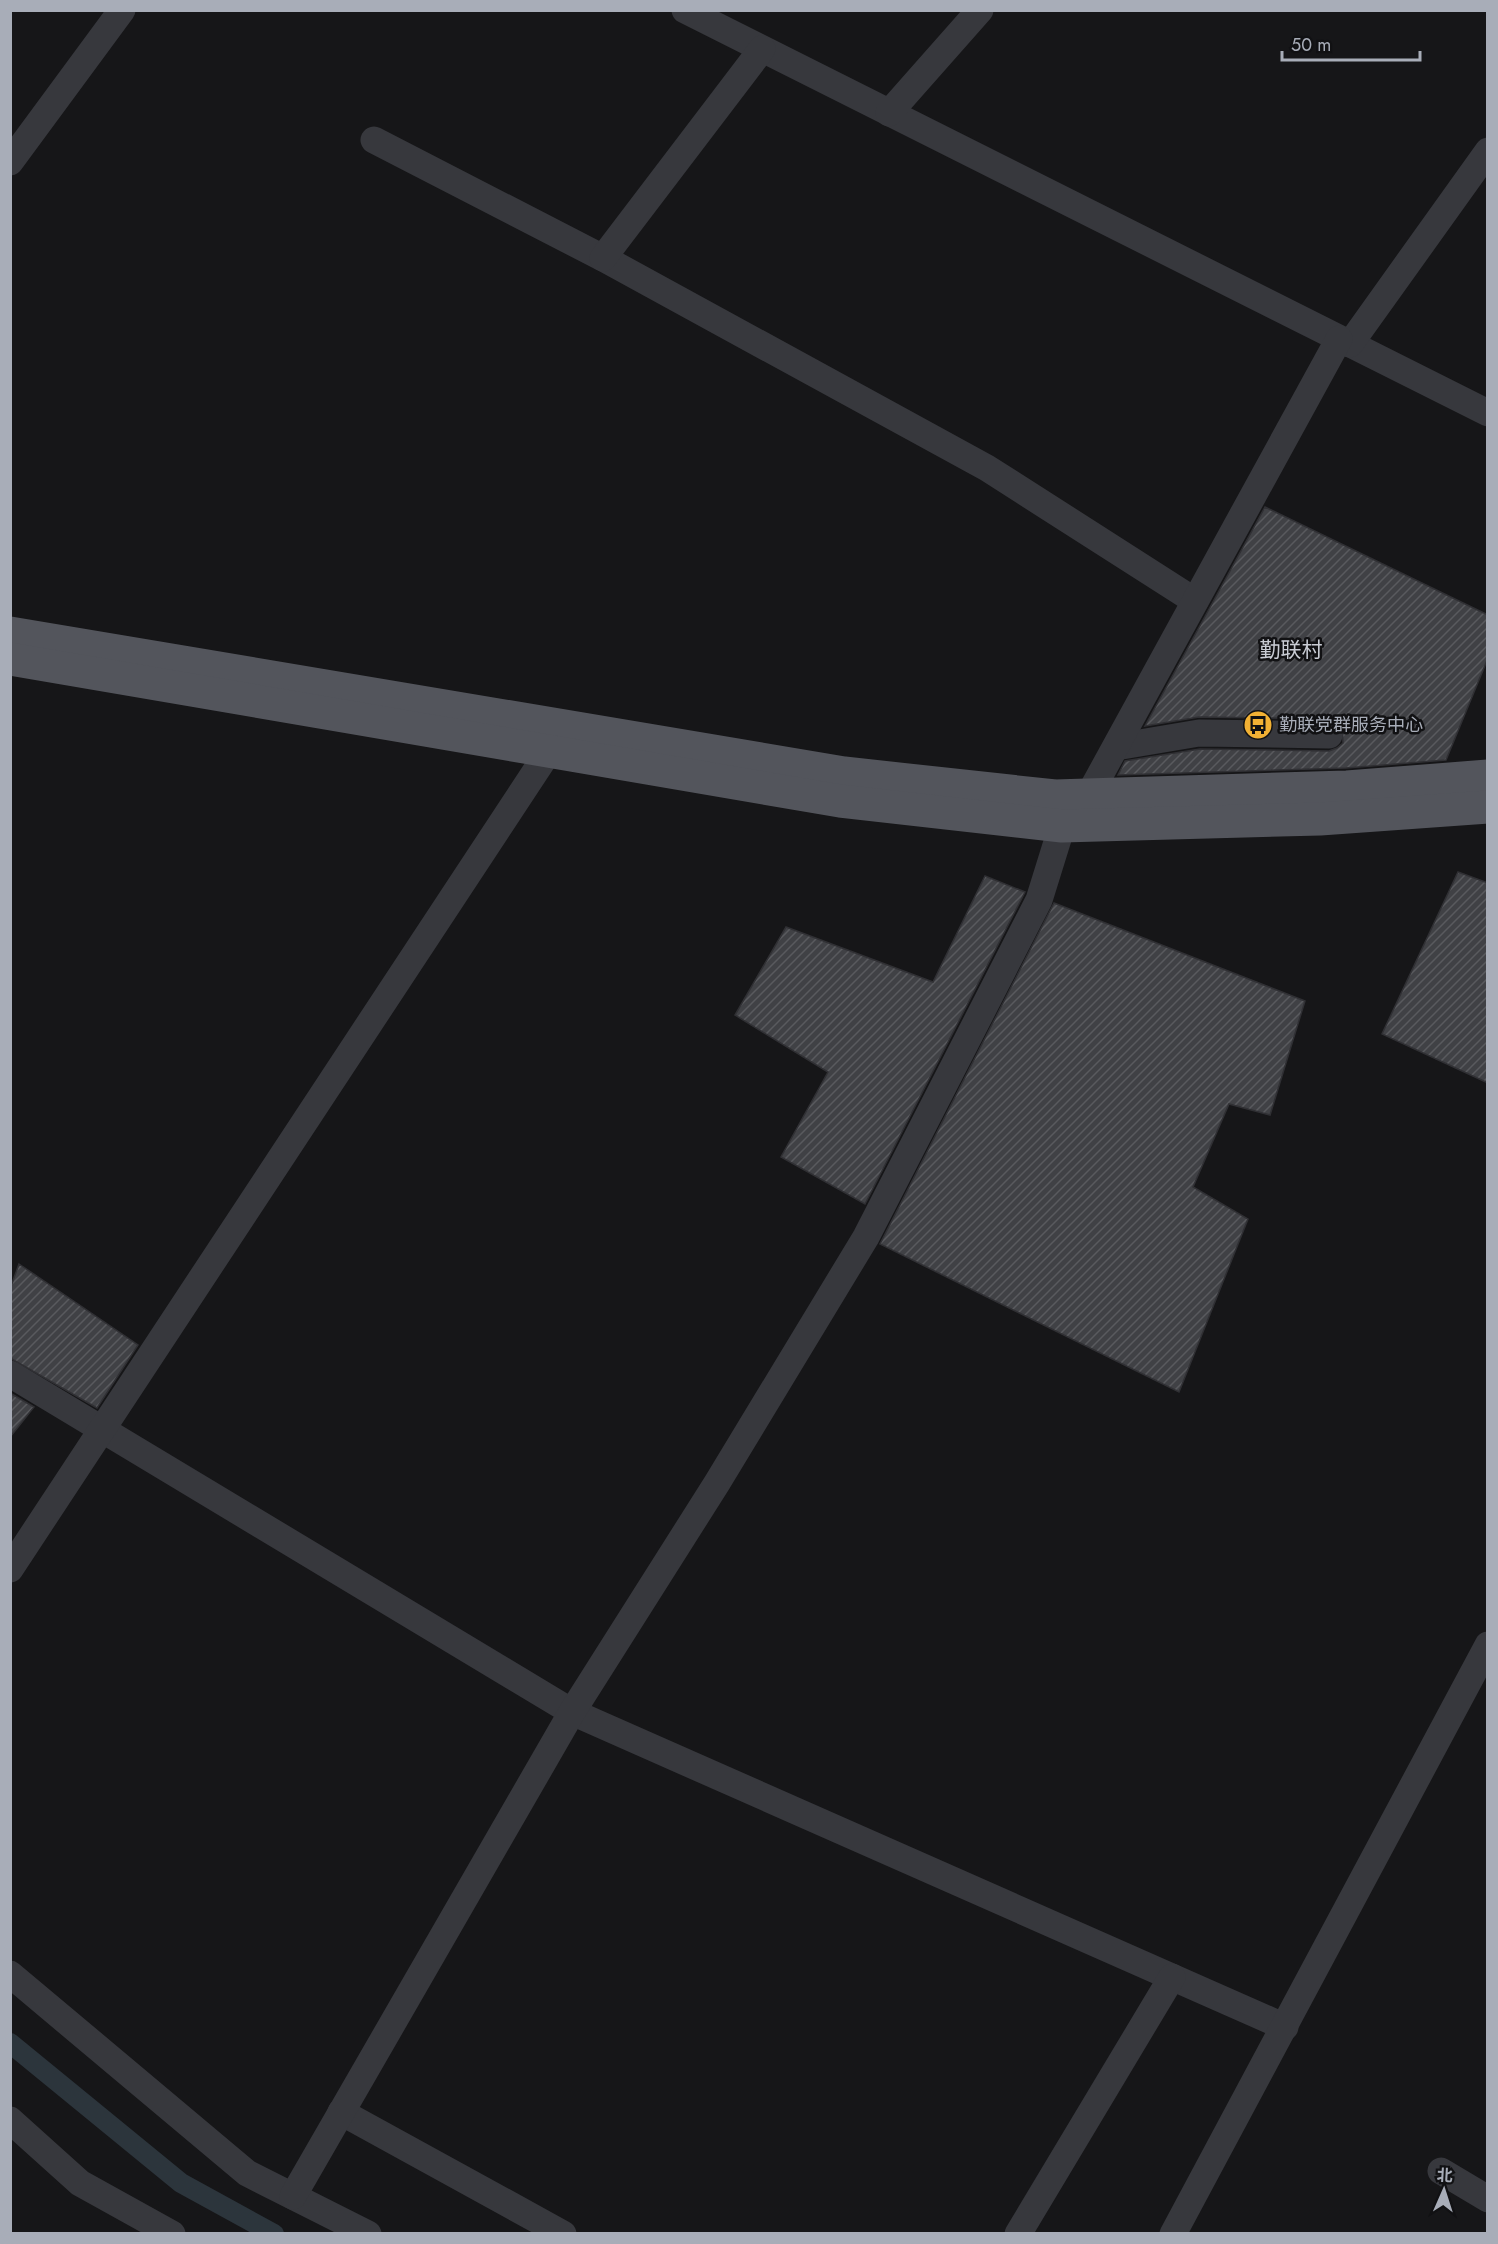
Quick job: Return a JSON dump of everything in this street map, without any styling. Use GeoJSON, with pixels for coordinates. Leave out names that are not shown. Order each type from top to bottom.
{"type":"FeatureCollection","features":[{"type":"Feature","properties":{"kind":"main road"},"geometry":{"type":"LineString","coordinates":[[10,633],[844,773],[1055,795],[1347,787],[1488,776]]}},
{"type":"Feature","properties":{"kind":"main road"},"geometry":{"type":"LineString","coordinates":[[10,659],[840,801],[1062,826],[1320,819],[1488,807]]}},
{"type":"Feature","properties":{"kind":"street"},"geometry":{"type":"LineString","coordinates":[[10,162],[122,10]]}},
{"type":"Feature","properties":{"kind":"street"},"geometry":{"type":"LineString","coordinates":[[685,10],[1488,413]]}},
{"type":"Feature","properties":{"kind":"street"},"geometry":{"type":"LineString","coordinates":[[889,113],[980,10]]}},
{"type":"Feature","properties":{"kind":"street"},"geometry":{"type":"LineString","coordinates":[[603,258],[762,49]]}},
{"type":"Feature","properties":{"kind":"street"},"geometry":{"type":"LineString","coordinates":[[374,140],[603,258],[987,468],[1195,601]]}},
{"type":"Feature","properties":{"kind":"street"},"geometry":{"type":"LineString","coordinates":[[293,2196],[572,1712],[717,1484],[866,1237],[1039,900],[1062,826],[1089,795],[1195,601],[1345,341],[1488,151]]}},
{"type":"Feature","properties":{"kind":"street"},"geometry":{"type":"LineString","coordinates":[[1116,747],[1199,733],[1329,735]]}},
{"type":"Feature","properties":{"kind":"street"},"geometry":{"type":"LineString","coordinates":[[10,1569],[549,751]]}},
{"type":"Feature","properties":{"kind":"street"},"geometry":{"type":"LineString","coordinates":[[10,1374],[572,1712],[1285,2027]]}},
{"type":"Feature","properties":{"kind":"street"},"geometry":{"type":"LineString","coordinates":[[1173,2234],[1488,1645]]}},
{"type":"Feature","properties":{"kind":"street"},"geometry":{"type":"LineString","coordinates":[[10,1974],[247,2173],[368,2234]]}},
{"type":"Feature","properties":{"kind":"street"},"geometry":{"type":"LineString","coordinates":[[1018,2234],[1172,1977]]}},
{"type":"Feature","properties":{"kind":"street"},"geometry":{"type":"LineString","coordinates":[[341,2112],[563,2234]]}},
{"type":"Feature","properties":{"kind":"street"},"geometry":{"type":"LineString","coordinates":[[10,2120],[80,2183],[172,2234]]}},
{"type":"Feature","properties":{"kind":"street"},"geometry":{"type":"LineString","coordinates":[[1441,2171],[1488,2199]]}},
{"type":"Feature","properties":{"kind":"building"},"geometry":{"type":"Polygon","coordinates":[[[1265,507],[1488,615],[1488,658],[1446,760],[1346,768],[1118,775],[1125,761],[1200,749],[1329,751],[1343,743],[1342,727],[1329,719],[1199,717],[1145,726],[1265,507]]]}},
{"type":"Feature","properties":{"kind":"building"},"geometry":{"type":"Polygon","coordinates":[[[1458,872],[1488,883],[1488,1083],[1382,1034],[1458,872]]]}},
{"type":"Feature","properties":{"kind":"building"},"geometry":{"type":"Polygon","coordinates":[[[985,876],[1025,892],[865,1204],[781,1157],[828,1072],[735,1015],[786,927],[933,982],[985,876]]]}},
{"type":"Feature","properties":{"kind":"building"},"geometry":{"type":"Polygon","coordinates":[[[1054,903],[1305,1001],[1270,1115],[1229,1104],[1193,1187],[1248,1219],[1179,1392],[880,1244],[1054,903]]]}},
{"type":"Feature","properties":{"kind":"building"},"geometry":{"type":"Polygon","coordinates":[[[19,1264],[138,1345],[97,1408],[10,1358],[10,1289],[19,1264]]]}},
{"type":"Feature","properties":{"kind":"building"},"geometry":{"type":"Polygon","coordinates":[[[10,1393],[34,1407],[10,1437],[10,1393]]]}},
{"type":"Feature","properties":{"kind":"waterway"},"geometry":{"type":"LineString","coordinates":[[10,2043],[181,2183],[274,2234]]}},
{"type":"Feature","properties":{"kind":"place","name":"勤联党群服务中心"},"geometry":{"type":"Point","coordinates":[1258,725]}},
{"type":"Feature","properties":{"kind":"district","name":"勤联村"},"geometry":{"type":"Point","coordinates":[1291,650]}}]}
